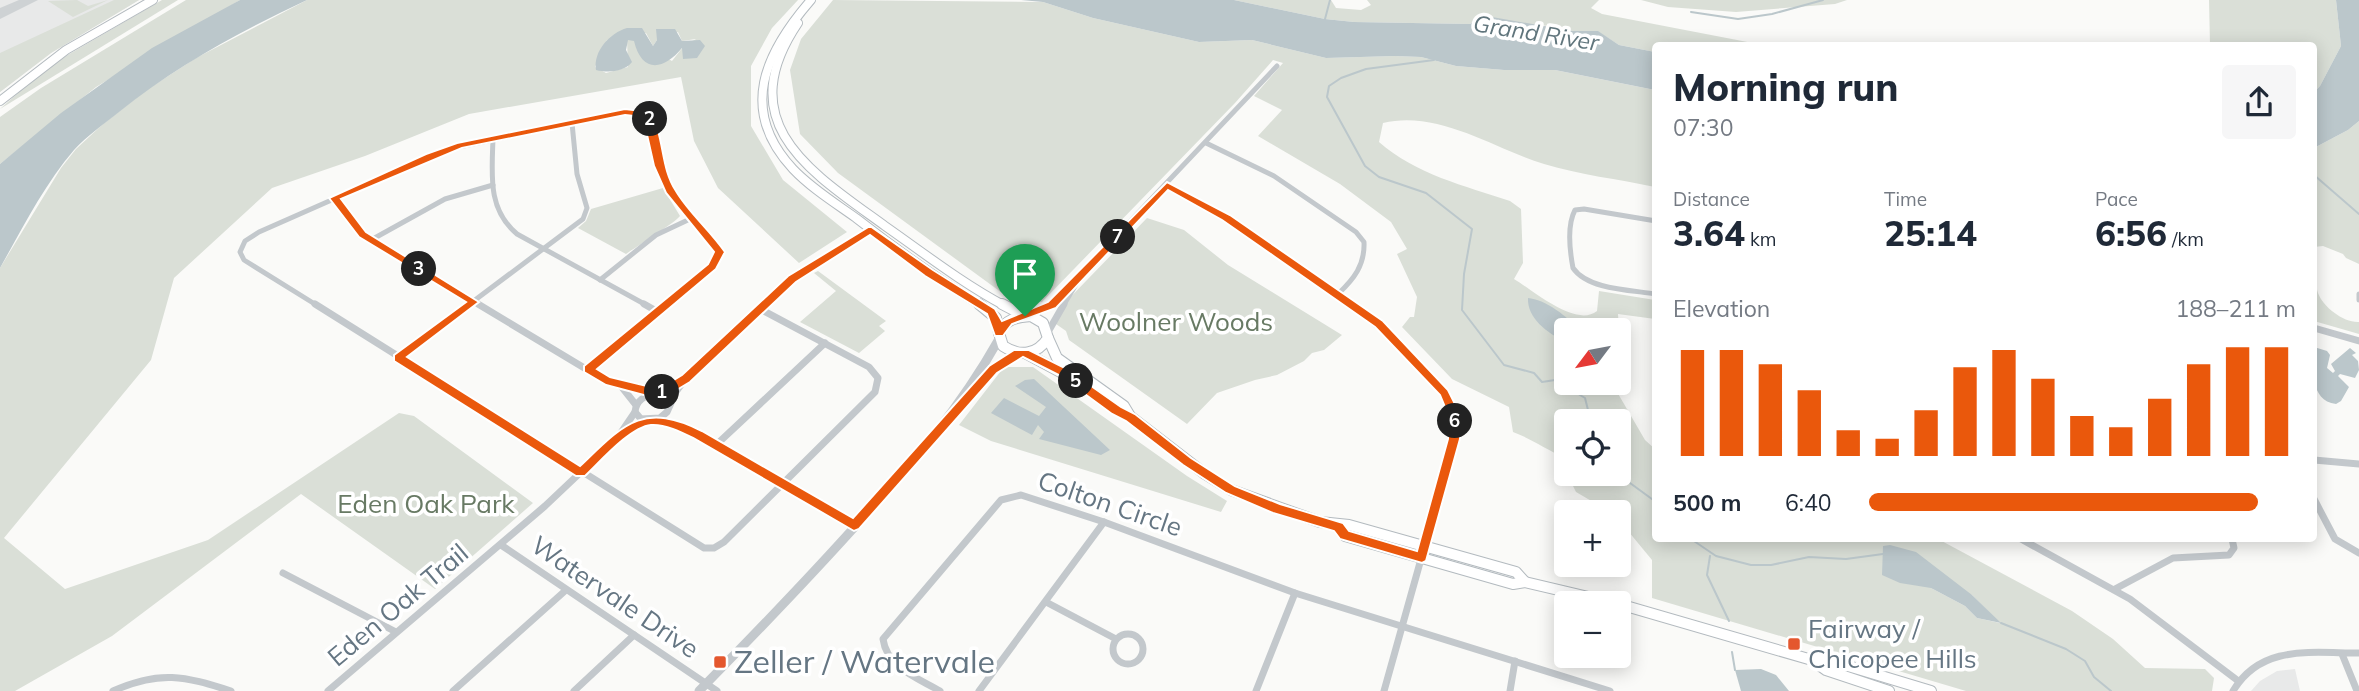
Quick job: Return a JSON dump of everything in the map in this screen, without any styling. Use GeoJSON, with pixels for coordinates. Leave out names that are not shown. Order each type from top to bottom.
{"type":"FeatureCollection","features":[{"type":"Feature","properties":{"kind":"main road"},"geometry":{"type":"LineString","coordinates":[[0,101],[66,50],[153,0]]}},
{"type":"Feature","properties":{"kind":"main road"},"geometry":{"type":"LineString","coordinates":[[811,0],[785,30],[768,63],[762,82],[764,118],[773,141],[786,160],[807,181],[929,273],[991,312],[996,318],[1003,346],[1063,372],[1117,411],[1130,417],[1187,462],[1231,489],[1278,509],[1338,527],[1345,536],[1423,551],[1513,584],[1525,582],[1563,591]]}},
{"type":"Feature","properties":{"kind":"main road"},"geometry":{"type":"LineString","coordinates":[[818,0],[784,44],[772,81],[775,116],[796,156],[817,175],[936,263],[994,301],[1042,321],[1055,356],[1124,405],[1130,417]]}},
{"type":"Feature","properties":{"kind":"main road"},"geometry":{"type":"LineString","coordinates":[[999,336],[1008,321],[1027,316]]}},
{"type":"Feature","properties":{"kind":"main road"},"geometry":{"type":"LineString","coordinates":[[1021,353],[1037,350],[1048,335]]}},
{"type":"Feature","properties":{"kind":"main road"},"geometry":{"type":"LineString","coordinates":[[1631,608],[1811,660],[1826,670],[1889,691]]}},
{"type":"Feature","properties":{"kind":"main road"},"geometry":{"type":"LineString","coordinates":[[1811,660],[1825,659],[1931,691]]}},
{"type":"Feature","properties":{"kind":"street"},"geometry":{"type":"LineString","coordinates":[[1027,316],[1052,305],[1167,186],[1277,66]]}},
{"type":"Feature","properties":{"kind":"street"},"geometry":{"type":"LineString","coordinates":[[589,369],[719,258],[717,246],[690,219],[662,175],[650,121],[646,115],[629,111],[493,138],[437,153],[254,234],[242,245],[240,256],[398,358],[704,548],[714,548],[724,542],[874,392],[877,385],[878,378],[869,367],[760,309]]}},
{"type":"Feature","properties":{"kind":"street"},"geometry":{"type":"LineString","coordinates":[[398,358],[581,221],[587,211],[576,174],[572,123]]}},
{"type":"Feature","properties":{"kind":"street"},"geometry":{"type":"LineString","coordinates":[[493,138],[495,209],[503,222],[544,249],[657,312]]}},
{"type":"Feature","properties":{"kind":"street"},"geometry":{"type":"LineString","coordinates":[[1206,143],[1274,176],[1356,232],[1364,242],[1362,266],[1359,273],[1338,294]]}},
{"type":"Feature","properties":{"kind":"street"},"geometry":{"type":"LineString","coordinates":[[371,240],[411,215],[447,198],[494,185]]}},
{"type":"Feature","properties":{"kind":"street"},"geometry":{"type":"LineString","coordinates":[[1167,186],[1226,217],[1379,324],[1437,383],[1453,412],[1454,439],[1404,628],[1384,691]]}},
{"type":"Feature","properties":{"kind":"street"},"geometry":{"type":"LineString","coordinates":[[334,198],[353,225],[371,240],[474,302],[621,386],[658,393],[670,400]]}},
{"type":"Feature","properties":{"kind":"street"},"geometry":{"type":"LineString","coordinates":[[1652,220],[1589,209],[1576,210],[1571,217],[1573,268],[1577,276],[1588,281],[1652,293]]}},
{"type":"Feature","properties":{"kind":"street"},"geometry":{"type":"LineString","coordinates":[[600,279],[656,235],[690,219]]}},
{"type":"Feature","properties":{"kind":"street"},"geometry":{"type":"LineString","coordinates":[[682,426],[669,410],[670,400],[686,378],[792,279],[870,230]]}},
{"type":"Feature","properties":{"kind":"street"},"geometry":{"type":"LineString","coordinates":[[1048,335],[1079,278]]}},
{"type":"Feature","properties":{"kind":"street"},"geometry":{"type":"LineString","coordinates":[[2317,329],[2359,341]]}},
{"type":"Feature","properties":{"kind":"street"},"geometry":{"type":"LineString","coordinates":[[942,426],[978,376],[999,336]]}},
{"type":"Feature","properties":{"kind":"street"},"geometry":{"type":"LineString","coordinates":[[716,445],[825,343]]}},
{"type":"Feature","properties":{"kind":"street"},"geometry":{"type":"LineString","coordinates":[[702,687],[797,591],[998,365],[1021,353]]}},
{"type":"Feature","properties":{"kind":"street"},"geometry":{"type":"LineString","coordinates":[[636,409],[644,397],[658,393],[686,378]]}},
{"type":"Feature","properties":{"kind":"street"},"geometry":{"type":"LineString","coordinates":[[621,386],[636,409],[649,421],[682,426],[854,525]]}},
{"type":"Feature","properties":{"kind":"street","name":"Eden Oak Trail"},"geometry":{"type":"LineString","coordinates":[[328,691],[501,545],[581,473],[618,437],[636,409]]}},
{"type":"Feature","properties":{"kind":"street"},"geometry":{"type":"LineString","coordinates":[[649,421],[669,410]]}},
{"type":"Feature","properties":{"kind":"street","name":"Eden Oak Trail"},"geometry":{"type":"LineString","coordinates":[[618,437],[649,421]]}},
{"type":"Feature","properties":{"kind":"street"},"geometry":{"type":"LineString","coordinates":[[2317,460],[2359,464]]}},
{"type":"Feature","properties":{"kind":"street","name":"Colton Circle"},"geometry":{"type":"LineString","coordinates":[[940,691],[891,660],[883,649],[883,639],[1001,500],[1021,495],[1104,522],[1295,593],[1610,691]]}},
{"type":"Feature","properties":{"kind":"street"},"geometry":{"type":"LineString","coordinates":[[2317,505],[2335,540],[2342,547],[2359,553]]}},
{"type":"Feature","properties":{"kind":"street"},"geometry":{"type":"LineString","coordinates":[[979,691],[1104,522]]}},
{"type":"Feature","properties":{"kind":"street"},"geometry":{"type":"LineString","coordinates":[[2027,542],[2115,589],[2237,680]]}},
{"type":"Feature","properties":{"kind":"street"},"geometry":{"type":"LineString","coordinates":[[2115,589],[2173,558],[2229,555],[2234,548],[2233,542]]}},
{"type":"Feature","properties":{"kind":"street","name":"Watervale Drive"},"geometry":{"type":"LineString","coordinates":[[501,545],[634,635],[702,687],[717,691]]}},
{"type":"Feature","properties":{"kind":"street"},"geometry":{"type":"LineString","coordinates":[[283,573],[396,632]]}},
{"type":"Feature","properties":{"kind":"street"},"geometry":{"type":"LineString","coordinates":[[453,691],[566,590]]}},
{"type":"Feature","properties":{"kind":"street"},"geometry":{"type":"LineString","coordinates":[[1256,691],[1295,593]]}},
{"type":"Feature","properties":{"kind":"street"},"geometry":{"type":"LineString","coordinates":[[1046,602],[1116,639]]}},
{"type":"Feature","properties":{"kind":"street"},"geometry":{"type":"LineString","coordinates":[[1126,634],[1136,636],[1144,646],[1142,655],[1132,663],[1121,662],[1113,653],[1116,639],[1126,634]]}},
{"type":"Feature","properties":{"kind":"street"},"geometry":{"type":"LineString","coordinates":[[574,691],[634,635]]}},
{"type":"Feature","properties":{"kind":"street"},"geometry":{"type":"LineString","coordinates":[[2233,691],[2237,680],[2247,669],[2273,658],[2296,653],[2359,653]]}},
{"type":"Feature","properties":{"kind":"street"},"geometry":{"type":"LineString","coordinates":[[2342,654],[2357,691]]}},
{"type":"Feature","properties":{"kind":"street"},"geometry":{"type":"LineString","coordinates":[[1510,691],[1515,661]]}},
{"type":"Feature","properties":{"kind":"street"},"geometry":{"type":"LineString","coordinates":[[113,691],[139,678],[160,674],[182,676],[231,691]]}},
{"type":"Feature","properties":{"kind":"shaded area"},"geometry":{"type":"Polygon","coordinates":[[[0,0],[139,0],[51,53],[0,92],[0,0]]]}},
{"type":"Feature","properties":{"kind":"shaded area"},"geometry":{"type":"Polygon","coordinates":[[[2295,669],[2300,691],[2251,691],[2260,681],[2277,671],[2295,669]]]}},
{"type":"Feature","properties":{"kind":"green space"},"geometry":{"type":"Polygon","coordinates":[[[77,0],[88,6],[108,0],[73,17],[48,1],[77,0]]]}},
{"type":"Feature","properties":{"kind":"green space"},"geometry":{"type":"Polygon","coordinates":[[[114,0],[139,0],[51,53],[0,92],[0,53],[114,0]]]}},
{"type":"Feature","properties":{"kind":"green space"},"geometry":{"type":"Polygon","coordinates":[[[162,0],[178,0],[0,109],[36,77],[66,56],[162,0]]]}},
{"type":"Feature","properties":{"kind":"green space"},"geometry":{"type":"Polygon","coordinates":[[[186,0],[240,0],[96,87],[0,164],[0,117],[41,88],[186,0]]]}},
{"type":"Feature","properties":{"kind":"green space","name":"Eden Oak Park"},"geometry":{"type":"Polygon","coordinates":[[[307,0],[798,0],[772,28],[751,66],[751,126],[783,180],[847,232],[799,263],[718,188],[694,141],[681,77],[469,114],[365,156],[272,188],[174,278],[151,360],[4,538],[65,589],[208,540],[399,413],[414,416],[533,503],[435,589],[301,494],[112,636],[15,691],[0,691],[0,268],[61,168],[76,149],[145,91],[196,58],[307,0]],[[678,32],[657,40],[653,46],[646,33],[607,40],[595,67],[606,73],[628,67],[627,40],[632,39],[672,61],[683,47],[696,39],[682,41],[678,32]]]}},
{"type":"Feature","properties":{"kind":"green space"},"geometry":{"type":"Polygon","coordinates":[[[833,0],[1043,2],[1093,18],[1199,42],[1252,40],[1326,58],[1421,57],[1456,66],[1555,70],[1652,89],[1652,186],[1544,164],[1445,126],[1424,122],[1404,120],[1383,123],[1379,142],[1424,171],[1510,201],[1521,209],[1523,263],[1514,279],[1555,306],[1578,315],[1588,315],[1597,311],[1599,291],[1652,300],[1652,319],[1618,314],[1618,318],[1554,318],[1554,396],[1619,396],[1627,409],[1554,409],[1554,452],[1513,432],[1509,407],[1452,379],[1402,327],[1410,317],[1414,317],[1417,297],[1397,254],[1407,249],[1391,222],[1340,184],[1258,136],[1282,110],[1254,96],[1283,63],[1273,60],[1235,103],[1042,302],[1009,298],[838,173],[800,134],[790,70],[801,39],[833,0]]]}},
{"type":"Feature","properties":{"kind":"green space"},"geometry":{"type":"Polygon","coordinates":[[[1234,0],[1331,0],[1336,8],[1361,10],[1371,5],[1367,0],[1599,0],[1591,8],[1602,14],[1747,42],[1652,42],[1652,51],[1619,45],[1597,31],[1573,31],[1548,26],[1477,19],[1470,24],[1325,19],[1234,0]]]}},
{"type":"Feature","properties":{"kind":"green space"},"geometry":{"type":"Polygon","coordinates":[[[1641,0],[1847,0],[1835,4],[1736,12],[1668,7],[1641,0]]]}},
{"type":"Feature","properties":{"kind":"green space"},"geometry":{"type":"Polygon","coordinates":[[[2209,0],[2336,0],[2341,46],[2317,89],[2317,42],[2210,42],[2209,0]]]}},
{"type":"Feature","properties":{"kind":"green space"},"geometry":{"type":"Polygon","coordinates":[[[2359,121],[2359,264],[2343,254],[2323,246],[2317,247],[2317,146],[2359,121]]]}},
{"type":"Feature","properties":{"kind":"green space"},"geometry":{"type":"Polygon","coordinates":[[[663,188],[680,216],[626,254],[578,228],[586,221],[591,209],[663,188]]]}},
{"type":"Feature","properties":{"kind":"green space","name":"Woolner Woods"},"geometry":{"type":"Polygon","coordinates":[[[1147,218],[1184,230],[1228,265],[1342,335],[1324,350],[1312,353],[1304,361],[1277,375],[1217,393],[1187,424],[1069,340],[1066,331],[1056,324],[1057,311],[1147,218]]]}},
{"type":"Feature","properties":{"kind":"green space"},"geometry":{"type":"Polygon","coordinates":[[[818,271],[886,321],[879,326],[885,331],[859,353],[800,322],[836,291],[814,273],[818,271]]]}},
{"type":"Feature","properties":{"kind":"green space"},"geometry":{"type":"Polygon","coordinates":[[[2317,286],[2324,304],[2341,317],[2359,322],[2359,334],[2317,322],[2317,286]]]}},
{"type":"Feature","properties":{"kind":"green space"},"geometry":{"type":"Polygon","coordinates":[[[1004,367],[1033,367],[1187,476],[1227,501],[1221,512],[991,441],[959,425],[1004,367]]]}},
{"type":"Feature","properties":{"kind":"green space"},"geometry":{"type":"Polygon","coordinates":[[[1631,416],[1645,440],[1652,446],[1652,542],[1944,542],[2072,611],[2113,639],[2145,668],[2205,669],[2214,678],[2212,691],[1966,691],[1652,598],[1652,560],[1631,535],[1631,500],[1590,500],[1576,492],[1573,486],[1631,486],[1631,416]],[[1931,588],[1965,606],[1977,618],[2000,623],[1972,595],[1931,588]]]}},
{"type":"Feature","properties":{"kind":"water"},"geometry":{"type":"Polygon","coordinates":[[[240,0],[307,0],[186,65],[141,95],[84,140],[53,178],[0,268],[0,164],[61,113],[152,48],[240,0]]]}},
{"type":"Feature","properties":{"kind":"water","name":"Grand River"},"geometry":{"type":"Polygon","coordinates":[[[1021,0],[1234,0],[1325,19],[1354,22],[1470,24],[1477,19],[1492,17],[1573,31],[1598,31],[1619,45],[1652,51],[1652,89],[1555,70],[1456,66],[1421,57],[1326,58],[1252,40],[1199,42],[1093,18],[1043,2],[1021,0]]]}},
{"type":"Feature","properties":{"kind":"water"},"geometry":{"type":"Polygon","coordinates":[[[2336,0],[2359,0],[2359,121],[2317,146],[2317,89],[2341,46],[2336,0]]]}},
{"type":"Feature","properties":{"kind":"water"},"geometry":{"type":"Polygon","coordinates":[[[627,28],[642,28],[653,46],[657,40],[656,29],[675,29],[682,41],[700,40],[705,46],[697,58],[683,59],[682,48],[668,61],[654,65],[642,59],[634,41],[628,40],[626,50],[632,62],[629,65],[615,71],[596,70],[597,56],[604,44],[627,28]]]}},
{"type":"Feature","properties":{"kind":"water"},"geometry":{"type":"Polygon","coordinates":[[[1528,298],[1534,299],[1566,318],[1554,318],[1554,335],[1535,318],[1528,298]]]}},
{"type":"Feature","properties":{"kind":"water"},"geometry":{"type":"Polygon","coordinates":[[[2317,348],[2330,355],[2327,368],[2333,373],[2335,371],[2331,364],[2350,348],[2356,353],[2352,355],[2358,361],[2359,370],[2355,378],[2340,374],[2338,376],[2349,387],[2341,401],[2336,404],[2321,396],[2317,390],[2317,348]]]}},
{"type":"Feature","properties":{"kind":"water"},"geometry":{"type":"Polygon","coordinates":[[[1034,379],[1110,450],[1101,455],[1039,439],[1044,432],[1038,425],[1032,435],[991,413],[1004,398],[1039,416],[1046,407],[1015,386],[1025,380],[1034,379]]]}},
{"type":"Feature","properties":{"kind":"water"},"geometry":{"type":"Polygon","coordinates":[[[1890,545],[1916,552],[1972,595],[2001,623],[1977,618],[1965,606],[1931,588],[1900,583],[1882,575],[1883,546],[1890,545]]]}},
{"type":"Feature","properties":{"kind":"water"},"geometry":{"type":"Polygon","coordinates":[[[1761,669],[1776,675],[1789,691],[1741,691],[1735,670],[1761,669]]]}},
{"type":"Feature","properties":{"kind":"waterway"},"geometry":{"type":"LineString","coordinates":[[1325,19],[1330,0]]}},
{"type":"Feature","properties":{"kind":"waterway"},"geometry":{"type":"LineString","coordinates":[[1691,12],[1738,19],[1772,14],[1823,0]]}},
{"type":"Feature","properties":{"kind":"waterway"},"geometry":{"type":"LineString","coordinates":[[1434,60],[1366,69],[1341,78],[1329,86],[1327,97],[1365,166],[1379,177],[1426,193],[1472,229],[1464,274],[1462,310],[1504,365],[1534,373],[1542,382],[1555,380],[1585,398],[1588,409]]}},
{"type":"Feature","properties":{"kind":"waterway"},"geometry":{"type":"LineString","coordinates":[[2317,178],[2359,214]]}},
{"type":"Feature","properties":{"kind":"waterway"},"geometry":{"type":"LineString","coordinates":[[1631,484],[1652,499]]}},
{"type":"Feature","properties":{"kind":"waterway"},"geometry":{"type":"LineString","coordinates":[[1695,542],[1716,556],[1751,565],[1771,565],[1809,557],[1846,559],[1883,554]]}},
{"type":"Feature","properties":{"kind":"waterway"},"geometry":{"type":"LineString","coordinates":[[1710,556],[1707,575],[1729,621]]}},
{"type":"Feature","properties":{"kind":"waterway"},"geometry":{"type":"LineString","coordinates":[[2001,623],[2066,649],[2085,661],[2094,677],[2111,691]]}},
{"type":"Feature","properties":{"kind":"waterway"},"geometry":{"type":"LineString","coordinates":[[1732,652],[1735,670]]}},
{"type":"Feature","properties":{"kind":"taxiway"},"geometry":{"type":"LineString","coordinates":[[0,14],[31,0]]}},
{"type":"Feature","properties":{"kind":"place","name":"Fairway / Chicopee Hills"},"geometry":{"type":"Point","coordinates":[1794,644]}},
{"type":"Feature","properties":{"kind":"place","name":"Zeller / Watervale"},"geometry":{"type":"Point","coordinates":[720,662]}},
{"type":"Feature","properties":{"kind":"route"},"geometry":{"type":"LineString","coordinates":[[637,111],[646,115],[650,121],[654,147],[666,184],[690,219],[717,246],[719,258],[589,369],[606,381],[660,394],[686,378],[792,279],[870,230],[929,273],[991,312],[996,318],[999,333],[1008,321],[1025,316],[1039,313],[1052,305],[1167,186],[1226,217],[1379,324],[1444,393],[1453,412],[1454,439],[1422,558],[1345,536],[1338,527],[1278,509],[1231,489],[1187,462],[1130,417],[1117,411],[1063,372],[1025,353],[1018,353],[993,370],[854,525],[682,426],[646,421],[618,437],[581,473],[398,358],[474,302],[362,234],[334,198],[460,145],[625,112],[637,111]]}}]}
